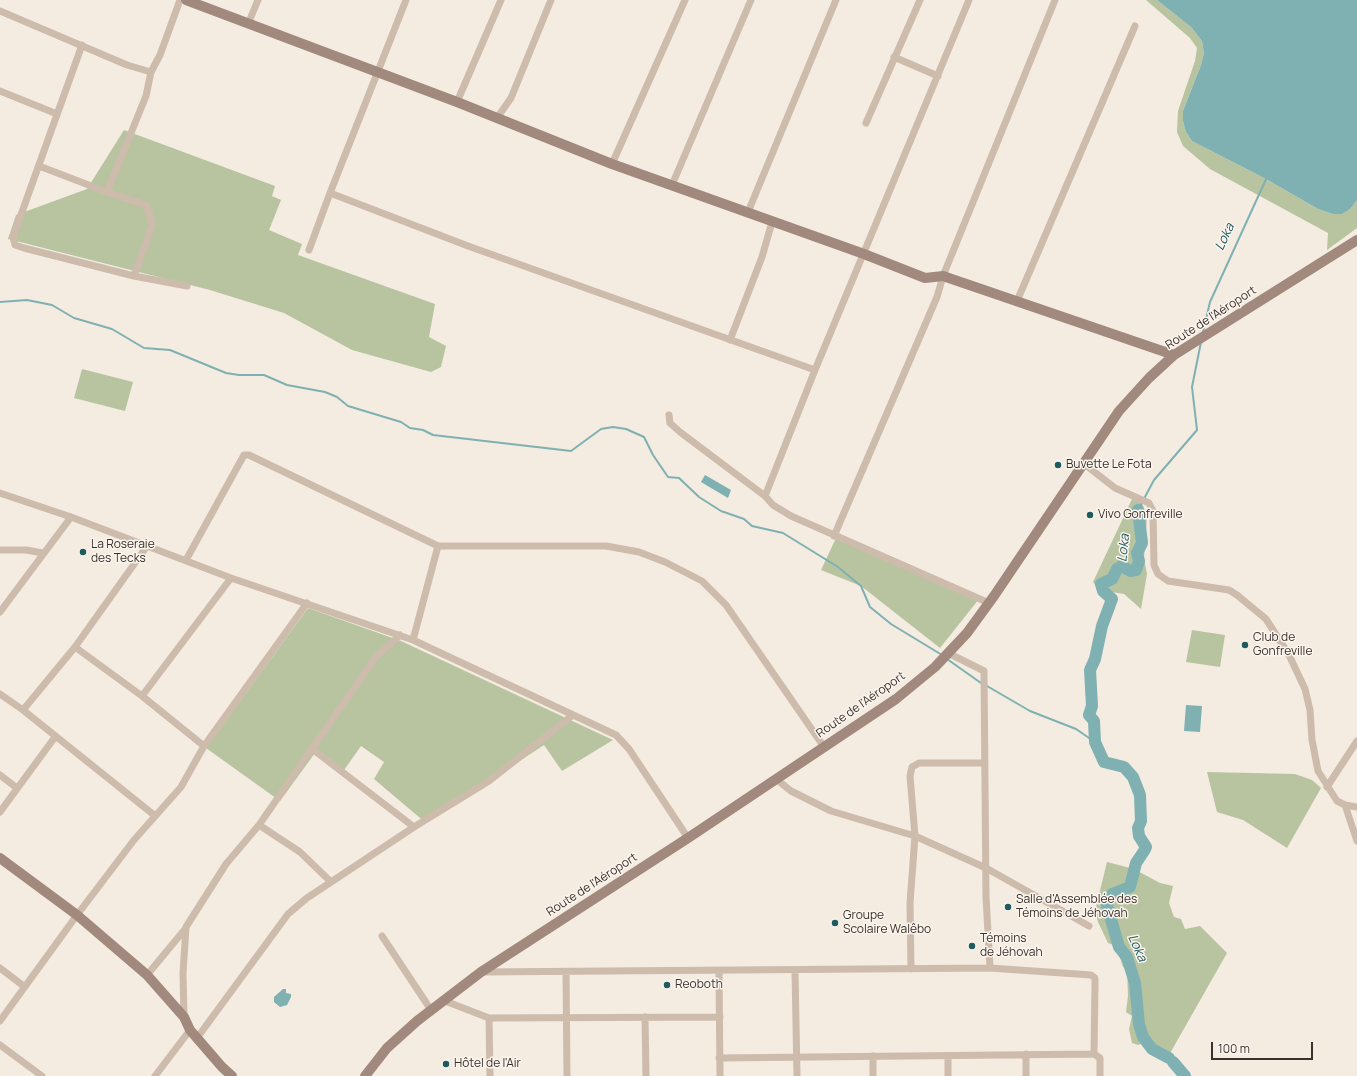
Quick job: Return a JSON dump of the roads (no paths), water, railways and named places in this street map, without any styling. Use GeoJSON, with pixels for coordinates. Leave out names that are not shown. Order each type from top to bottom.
{"type":"FeatureCollection","features":[{"type":"Feature","properties":{"kind":"street"},"geometry":{"type":"LineString","coordinates":[[107,192],[146,96],[151,72],[160,55],[180,0]]}},
{"type":"Feature","properties":{"kind":"street"},"geometry":{"type":"LineString","coordinates":[[186,0],[457,102],[612,164],[864,254],[925,278],[943,276],[1174,355]]}},
{"type":"Feature","properties":{"kind":"street"},"geometry":{"type":"LineString","coordinates":[[248,24],[258,0]]}},
{"type":"Feature","properties":{"kind":"street"},"geometry":{"type":"LineString","coordinates":[[309,250],[376,72],[406,0]]}},
{"type":"Feature","properties":{"kind":"street"},"geometry":{"type":"LineString","coordinates":[[457,102],[501,0]]}},
{"type":"Feature","properties":{"kind":"street"},"geometry":{"type":"LineString","coordinates":[[497,118],[511,98],[551,0]]}},
{"type":"Feature","properties":{"kind":"street"},"geometry":{"type":"LineString","coordinates":[[612,164],[685,0]]}},
{"type":"Feature","properties":{"kind":"street"},"geometry":{"type":"LineString","coordinates":[[672,185],[751,0]]}},
{"type":"Feature","properties":{"kind":"street"},"geometry":{"type":"LineString","coordinates":[[748,212],[836,0]]}},
{"type":"Feature","properties":{"kind":"street"},"geometry":{"type":"LineString","coordinates":[[866,123],[920,0]]}},
{"type":"Feature","properties":{"kind":"street"},"geometry":{"type":"LineString","coordinates":[[765,496],[815,370],[969,0]]}},
{"type":"Feature","properties":{"kind":"street"},"geometry":{"type":"LineString","coordinates":[[834,536],[937,297],[943,276],[1055,0]]}},
{"type":"Feature","properties":{"kind":"street"},"geometry":{"type":"LineString","coordinates":[[0,11],[128,65],[151,72]]}},
{"type":"Feature","properties":{"kind":"street"},"geometry":{"type":"LineString","coordinates":[[1017,301],[1135,26]]}},
{"type":"Feature","properties":{"kind":"street"},"geometry":{"type":"LineString","coordinates":[[82,45],[13,237],[15,245],[134,276],[187,286]]}},
{"type":"Feature","properties":{"kind":"street"},"geometry":{"type":"LineString","coordinates":[[894,57],[938,76]]}},
{"type":"Feature","properties":{"kind":"street"},"geometry":{"type":"LineString","coordinates":[[0,91],[57,114]]}},
{"type":"Feature","properties":{"kind":"street"},"geometry":{"type":"LineString","coordinates":[[38,166],[146,205],[152,226],[134,276]]}},
{"type":"Feature","properties":{"kind":"street"},"geometry":{"type":"LineString","coordinates":[[330,193],[483,252],[815,370]]}},
{"type":"Feature","properties":{"kind":"street"},"geometry":{"type":"LineString","coordinates":[[730,340],[762,257],[772,222]]}},
{"type":"Feature","properties":{"kind":"street","name":"Route de l'Aéroport"},"geometry":{"type":"LineString","coordinates":[[365,1076],[387,1048],[417,1021],[481,972],[688,838],[896,700],[935,667],[966,633],[989,603],[1083,463],[1120,411],[1149,378],[1174,355],[1357,240]]}},
{"type":"Feature","properties":{"kind":"street"},"geometry":{"type":"LineString","coordinates":[[669,415],[670,423],[680,432],[765,496],[773,505],[791,516],[989,603]]}},
{"type":"Feature","properties":{"kind":"street"},"geometry":{"type":"LineString","coordinates":[[186,560],[244,455],[256,458],[438,546],[606,546],[639,552],[665,562],[702,581],[726,605],[824,747]]}},
{"type":"Feature","properties":{"kind":"street"},"geometry":{"type":"LineString","coordinates":[[1083,463],[1115,488],[1149,503],[1153,511],[1154,565],[1158,574],[1168,581],[1229,590],[1266,619],[1289,655],[1305,689],[1310,710],[1312,740],[1318,771],[1327,787],[1337,800],[1345,805],[1357,808]]}},
{"type":"Feature","properties":{"kind":"street"},"geometry":{"type":"LineString","coordinates":[[0,493],[71,517],[231,578],[413,640],[616,734],[629,749],[688,838]]}},
{"type":"Feature","properties":{"kind":"street"},"geometry":{"type":"LineString","coordinates":[[0,612],[71,517]]}},
{"type":"Feature","properties":{"kind":"street"},"geometry":{"type":"LineString","coordinates":[[23,710],[75,647],[148,546]]}},
{"type":"Feature","properties":{"kind":"street"},"geometry":{"type":"LineString","coordinates":[[413,640],[438,546]]}},
{"type":"Feature","properties":{"kind":"street"},"geometry":{"type":"LineString","coordinates":[[0,550],[26,550],[44,553]]}},
{"type":"Feature","properties":{"kind":"street"},"geometry":{"type":"LineString","coordinates":[[142,696],[231,578]]}},
{"type":"Feature","properties":{"kind":"street"},"geometry":{"type":"LineString","coordinates":[[0,1021],[76,915],[154,815],[181,787],[204,746],[307,603]]}},
{"type":"Feature","properties":{"kind":"street"},"geometry":{"type":"LineString","coordinates":[[147,975],[186,928],[226,864],[259,825],[376,658],[400,636]]}},
{"type":"Feature","properties":{"kind":"street"},"geometry":{"type":"LineString","coordinates":[[75,647],[142,696],[204,746]]}},
{"type":"Feature","properties":{"kind":"street"},"geometry":{"type":"LineString","coordinates":[[948,652],[984,671],[986,897],[990,968]]}},
{"type":"Feature","properties":{"kind":"street"},"geometry":{"type":"LineString","coordinates":[[0,694],[23,710],[154,815]]}},
{"type":"Feature","properties":{"kind":"street"},"geometry":{"type":"LineString","coordinates":[[197,1038],[288,914],[307,898],[330,882],[414,827],[489,781],[573,715]]}},
{"type":"Feature","properties":{"kind":"street"},"geometry":{"type":"LineString","coordinates":[[0,812],[55,737]]}},
{"type":"Feature","properties":{"kind":"street"},"geometry":{"type":"LineString","coordinates":[[1327,787],[1357,741]]}},
{"type":"Feature","properties":{"kind":"street"},"geometry":{"type":"LineString","coordinates":[[312,748],[414,827]]}},
{"type":"Feature","properties":{"kind":"street"},"geometry":{"type":"LineString","coordinates":[[911,969],[910,903],[915,836],[910,776],[912,767],[919,763],[984,763]]}},
{"type":"Feature","properties":{"kind":"street"},"geometry":{"type":"LineString","coordinates":[[0,776],[17,788]]}},
{"type":"Feature","properties":{"kind":"street"},"geometry":{"type":"LineString","coordinates":[[776,779],[790,791],[832,811],[915,836],[986,868],[1089,926]]}},
{"type":"Feature","properties":{"kind":"street"},"geometry":{"type":"LineString","coordinates":[[1345,805],[1357,841]]}},
{"type":"Feature","properties":{"kind":"street"},"geometry":{"type":"LineString","coordinates":[[259,825],[300,852],[330,882]]}},
{"type":"Feature","properties":{"kind":"street"},"geometry":{"type":"LineString","coordinates":[[0,858],[76,915],[147,975],[184,1017],[190,1030],[222,1067],[232,1076]]}},
{"type":"Feature","properties":{"kind":"street"},"geometry":{"type":"LineString","coordinates":[[184,1017],[183,973],[186,928]]}},
{"type":"Feature","properties":{"kind":"street"},"geometry":{"type":"LineString","coordinates":[[382,936],[431,1010]]}},
{"type":"Feature","properties":{"kind":"street"},"geometry":{"type":"LineString","coordinates":[[0,968],[25,987]]}},
{"type":"Feature","properties":{"kind":"street"},"geometry":{"type":"LineString","coordinates":[[481,972],[990,968],[1091,975],[1095,978],[1094,1054]]}},
{"type":"Feature","properties":{"kind":"street"},"geometry":{"type":"LineString","coordinates":[[795,970],[797,1076]]}},
{"type":"Feature","properties":{"kind":"street"},"geometry":{"type":"LineString","coordinates":[[719,971],[720,1076]]}},
{"type":"Feature","properties":{"kind":"street"},"geometry":{"type":"LineString","coordinates":[[566,972],[567,1076]]}},
{"type":"Feature","properties":{"kind":"street"},"geometry":{"type":"LineString","coordinates":[[445,1000],[489,1018],[720,1017]]}},
{"type":"Feature","properties":{"kind":"street"},"geometry":{"type":"LineString","coordinates":[[645,1017],[646,1076]]}},
{"type":"Feature","properties":{"kind":"street"},"geometry":{"type":"LineString","coordinates":[[489,1018],[490,1076]]}},
{"type":"Feature","properties":{"kind":"street"},"geometry":{"type":"LineString","coordinates":[[155,1076],[190,1030]]}},
{"type":"Feature","properties":{"kind":"street"},"geometry":{"type":"LineString","coordinates":[[0,1045],[42,1076]]}},
{"type":"Feature","properties":{"kind":"street"},"geometry":{"type":"LineString","coordinates":[[1026,1054],[1026,1076]]}},
{"type":"Feature","properties":{"kind":"street"},"geometry":{"type":"LineString","coordinates":[[719,1058],[1094,1054],[1100,1058],[1100,1076]]}},
{"type":"Feature","properties":{"kind":"street"},"geometry":{"type":"LineString","coordinates":[[873,1056],[873,1076]]}},
{"type":"Feature","properties":{"kind":"street"},"geometry":{"type":"LineString","coordinates":[[948,1056],[948,1076]]}},
{"type":"Feature","properties":{"kind":"water"},"geometry":{"type":"Polygon","coordinates":[[[1157,0],[1357,0],[1357,200],[1351,208],[1342,214],[1333,214],[1318,209],[1266,179],[1192,141],[1186,132],[1183,121],[1183,111],[1201,65],[1204,53],[1202,41],[1191,27],[1157,0]]]}},
{"type":"Feature","properties":{"kind":"water"},"geometry":{"type":"Polygon","coordinates":[[[705,475],[731,490],[728,498],[701,482],[705,475]]]}},
{"type":"Feature","properties":{"kind":"water"},"geometry":{"type":"Polygon","coordinates":[[[1186,705],[1202,706],[1200,732],[1184,731],[1186,705]]]}},
{"type":"Feature","properties":{"kind":"water"},"geometry":{"type":"Polygon","coordinates":[[[283,989],[286,989],[286,993],[291,994],[291,997],[287,1005],[280,1007],[274,1002],[274,997],[283,989]]]}},
{"type":"Feature","properties":{"kind":"waterway","name":"Loka"},"geometry":{"type":"LineString","coordinates":[[1203,332],[1210,302],[1267,177]]}},
{"type":"Feature","properties":{"kind":"waterway"},"geometry":{"type":"LineString","coordinates":[[0,302],[27,300],[52,305],[74,318],[112,329],[144,348],[170,350],[226,373],[239,375],[264,375],[287,385],[325,392],[337,397],[348,406],[401,422],[410,428],[423,430],[433,435],[571,451],[601,429],[613,427],[626,429],[644,437],[653,455],[668,477],[679,478],[699,497],[721,511],[744,519],[752,526],[783,533],[838,567],[861,586],[870,607],[891,624],[942,655]]}},
{"type":"Feature","properties":{"kind":"waterway","name":"Loka"},"geometry":{"type":"LineString","coordinates":[[1138,510],[1154,480],[1197,430],[1192,387],[1201,342]]}},
{"type":"Feature","properties":{"kind":"waterway","name":"Loka"},"geometry":{"type":"LineString","coordinates":[[1138,510],[1142,543],[1137,553],[1139,561],[1136,570],[1130,571],[1122,566],[1117,569],[1112,579],[1101,584],[1103,591],[1112,599],[1102,626],[1095,659],[1090,670],[1092,706],[1089,715],[1094,721],[1095,742],[1104,762],[1124,767],[1133,777],[1140,795],[1141,821],[1138,828],[1139,836],[1146,847],[1136,863],[1130,887],[1112,894],[1106,902],[1119,947],[1127,957],[1135,983],[1139,1024],[1143,1037],[1152,1049],[1169,1058]]}},
{"type":"Feature","properties":{"kind":"waterway"},"geometry":{"type":"LineString","coordinates":[[947,659],[981,683]]}},
{"type":"Feature","properties":{"kind":"waterway"},"geometry":{"type":"LineString","coordinates":[[987,686],[1030,711],[1076,729],[1095,742]]}},
{"type":"Feature","properties":{"kind":"waterway","name":"Loka"},"geometry":{"type":"LineString","coordinates":[[1173,1062],[1185,1076]]}},
{"type":"Feature","properties":{"kind":"place","name":"Buvette Le Fota"},"geometry":{"type":"Point","coordinates":[1058,465]}},
{"type":"Feature","properties":{"kind":"place","name":"Vivo Gonfreville"},"geometry":{"type":"Point","coordinates":[1090,515]}},
{"type":"Feature","properties":{"kind":"place","name":"La Roseraie des Tecks"},"geometry":{"type":"Point","coordinates":[83,552]}},
{"type":"Feature","properties":{"kind":"place","name":"Club de Gonfreville"},"geometry":{"type":"Point","coordinates":[1245,645]}},
{"type":"Feature","properties":{"kind":"place","name":"Salle d'Assemblée des Témoins de Jéhovah"},"geometry":{"type":"Point","coordinates":[1008,907]}},
{"type":"Feature","properties":{"kind":"place","name":"Groupe Scolaire Walêbo"},"geometry":{"type":"Point","coordinates":[835,923]}},
{"type":"Feature","properties":{"kind":"place","name":"Témoins de Jéhovah"},"geometry":{"type":"Point","coordinates":[972,946]}},
{"type":"Feature","properties":{"kind":"place","name":"Reoboth"},"geometry":{"type":"Point","coordinates":[667,985]}},
{"type":"Feature","properties":{"kind":"place","name":"Hôtel de l'Air"},"geometry":{"type":"Point","coordinates":[446,1064]}}]}
